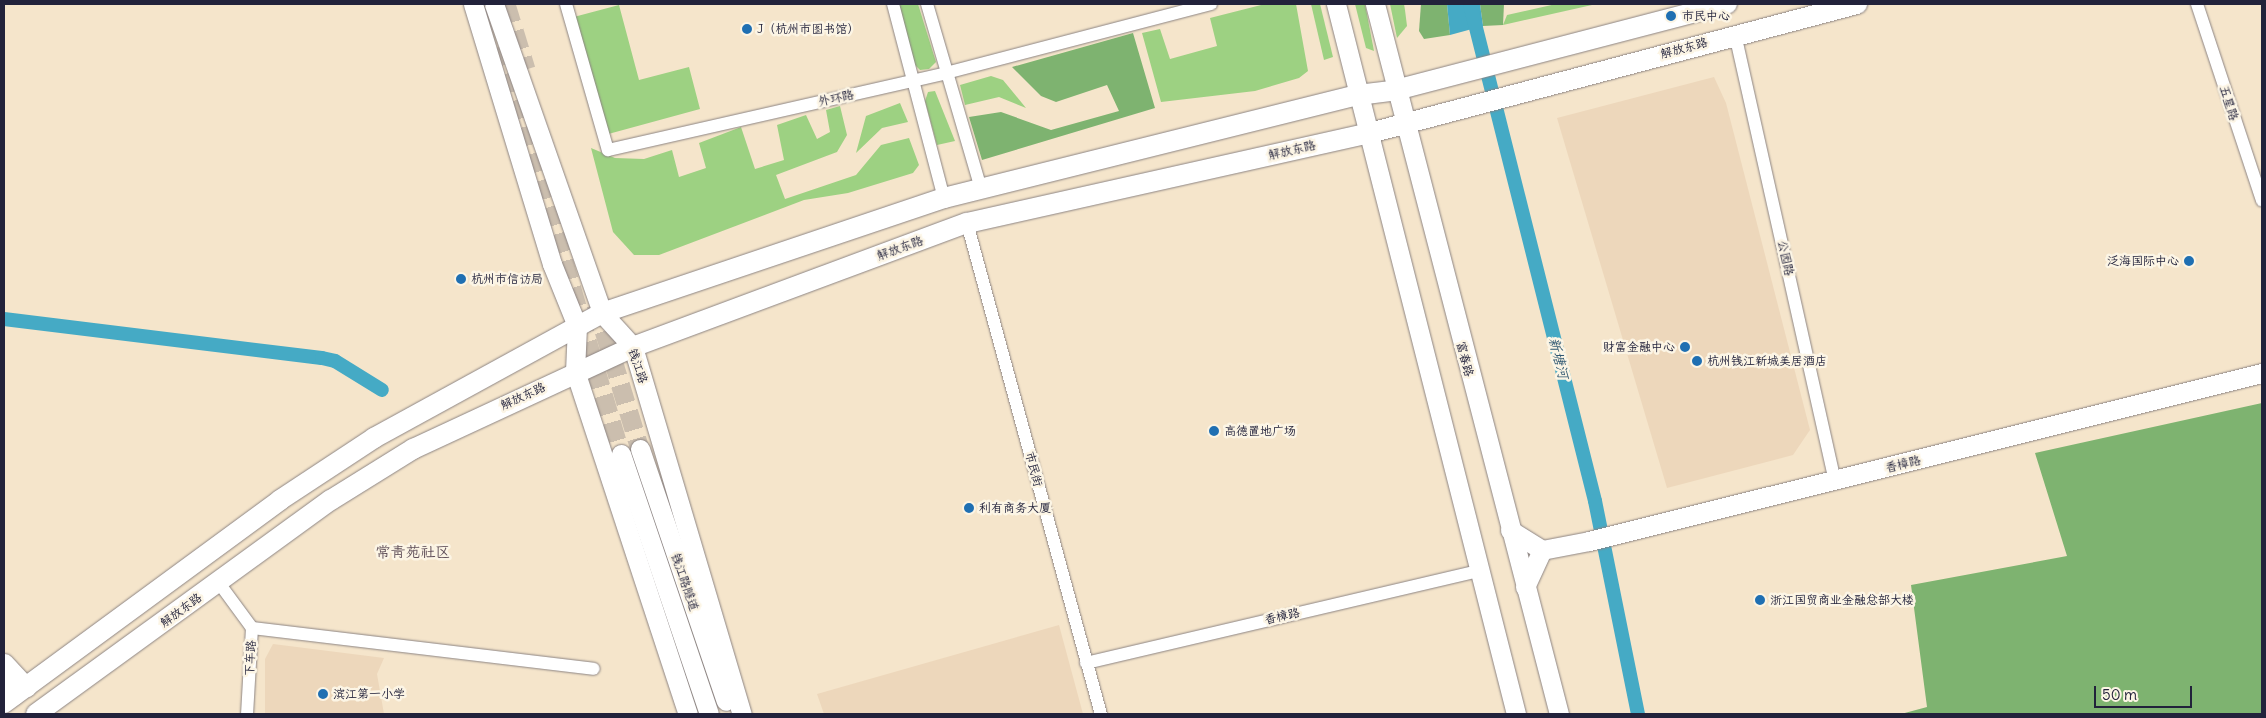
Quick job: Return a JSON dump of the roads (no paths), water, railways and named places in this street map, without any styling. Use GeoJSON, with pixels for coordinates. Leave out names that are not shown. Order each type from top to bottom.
{"type":"FeatureCollection","features":[{"type":"Feature","properties":{"kind":"main road"},"geometry":{"type":"LineString","coordinates":[[473,4],[552,264],[577,326],[575,371],[688,714]]}},
{"type":"Feature","properties":{"kind":"main road","name":"钱江路"},"geometry":{"type":"LineString","coordinates":[[494,4],[602,314],[633,346],[742,714]]}},
{"type":"Feature","properties":{"kind":"main road"},"geometry":{"type":"LineString","coordinates":[[1336,4],[1358,95],[1370,133],[1478,571],[1516,714]]}},
{"type":"Feature","properties":{"kind":"main road","name":"富春路"},"geometry":{"type":"LineString","coordinates":[[1375,4],[1403,123],[1559,714]]}},
{"type":"Feature","properties":{"kind":"main road"},"geometry":{"type":"LineString","coordinates":[[4,663],[12,692],[280,500],[374,438],[602,314],[944,198],[1358,95],[1396,90],[1444,75],[1727,4]]}},
{"type":"Feature","properties":{"kind":"main road","name":"解放东路"},"geometry":{"type":"LineString","coordinates":[[36,714],[331,500],[413,449],[575,371],[633,346],[967,224],[1370,133],[1449,110],[1735,34],[1857,4]]}},
{"type":"Feature","properties":{"kind":"main road","name":"香樟路"},"geometry":{"type":"LineString","coordinates":[[1542,550],[1621,534],[1835,482],[2262,373]]}},
{"type":"Feature","properties":{"kind":"main road","name":"钱江路隧道"},"geometry":{"type":"LineString","coordinates":[[640,448],[730,714]]}},
{"type":"Feature","properties":{"kind":"main road","name":"钱江路隧道"},"geometry":{"type":"LineString","coordinates":[[621,454],[709,714]]}},
{"type":"Feature","properties":{"kind":"main road"},"geometry":{"type":"LineString","coordinates":[[1510,530],[1542,550],[1525,587]]}},
{"type":"Feature","properties":{"kind":"street","name":"外环路"},"geometry":{"type":"LineString","coordinates":[[566,4],[608,150],[946,72],[1211,4]]}},
{"type":"Feature","properties":{"kind":"street"},"geometry":{"type":"LineString","coordinates":[[893,4],[944,198]]}},
{"type":"Feature","properties":{"kind":"street"},"geometry":{"type":"LineString","coordinates":[[927,4],[981,189]]}},
{"type":"Feature","properties":{"kind":"street","name":"五星路"},"geometry":{"type":"LineString","coordinates":[[2197,4],[2262,201]]}},
{"type":"Feature","properties":{"kind":"street","name":"公园路"},"geometry":{"type":"LineString","coordinates":[[1735,34],[1835,482]]}},
{"type":"Feature","properties":{"kind":"street","name":"市民街"},"geometry":{"type":"LineString","coordinates":[[967,224],[1101,714]]}},
{"type":"Feature","properties":{"kind":"street","name":"香樟路"},"geometry":{"type":"LineString","coordinates":[[1086,663],[1478,571]]}},
{"type":"Feature","properties":{"kind":"street","name":"下车路"},"geometry":{"type":"LineString","coordinates":[[219,583],[252,628],[247,714]]}},
{"type":"Feature","properties":{"kind":"street"},"geometry":{"type":"LineString","coordinates":[[252,628],[594,669]]}},
{"type":"Feature","properties":{"kind":"water"},"geometry":{"type":"Polygon","coordinates":[[[1447,4],[1480,4],[1483,26],[1450,35],[1447,4]]]}},
{"type":"Feature","properties":{"kind":"waterway","name":"新塘河"},"geometry":{"type":"LineString","coordinates":[[1470,4],[1595,501],[1638,714]]}},
{"type":"Feature","properties":{"kind":"waterway"},"geometry":{"type":"LineString","coordinates":[[4,319],[322,358],[335,361],[382,390]]}},
{"type":"Feature","properties":{"kind":"tunnel"},"geometry":{"type":"LineString","coordinates":[[506,4],[526,69]]}},
{"type":"Feature","properties":{"kind":"tunnel"},"geometry":{"type":"LineString","coordinates":[[500,46],[621,454]]}},
{"type":"Feature","properties":{"kind":"tunnel"},"geometry":{"type":"LineString","coordinates":[[596,304],[640,449]]}},
{"type":"Feature","properties":{"kind":"place","name":"市民中心"},"geometry":{"type":"Point","coordinates":[1671,16]}},
{"type":"Feature","properties":{"kind":"place","name":"J（杭州市图书馆）"},"geometry":{"type":"Point","coordinates":[747,29]}},
{"type":"Feature","properties":{"kind":"place","name":"泛海国际中心"},"geometry":{"type":"Point","coordinates":[2189,261]}},
{"type":"Feature","properties":{"kind":"place","name":"杭州市信访局"},"geometry":{"type":"Point","coordinates":[461,279]}},
{"type":"Feature","properties":{"kind":"place","name":"财富金融中心"},"geometry":{"type":"Point","coordinates":[1685,347]}},
{"type":"Feature","properties":{"kind":"place","name":"杭州钱江新城美居酒店"},"geometry":{"type":"Point","coordinates":[1697,361]}},
{"type":"Feature","properties":{"kind":"place","name":"高德置地广场"},"geometry":{"type":"Point","coordinates":[1214,431]}},
{"type":"Feature","properties":{"kind":"place","name":"利有商务大厦"},"geometry":{"type":"Point","coordinates":[969,508]}},
{"type":"Feature","properties":{"kind":"place","name":"浙江国贸商业金融总部大楼"},"geometry":{"type":"Point","coordinates":[1760,600]}},
{"type":"Feature","properties":{"kind":"place","name":"滨江第一小学"},"geometry":{"type":"Point","coordinates":[323,694]}},
{"type":"Feature","properties":{"kind":"district","name":"常青苑社区"},"geometry":{"type":"Point","coordinates":[413,552]}}]}
